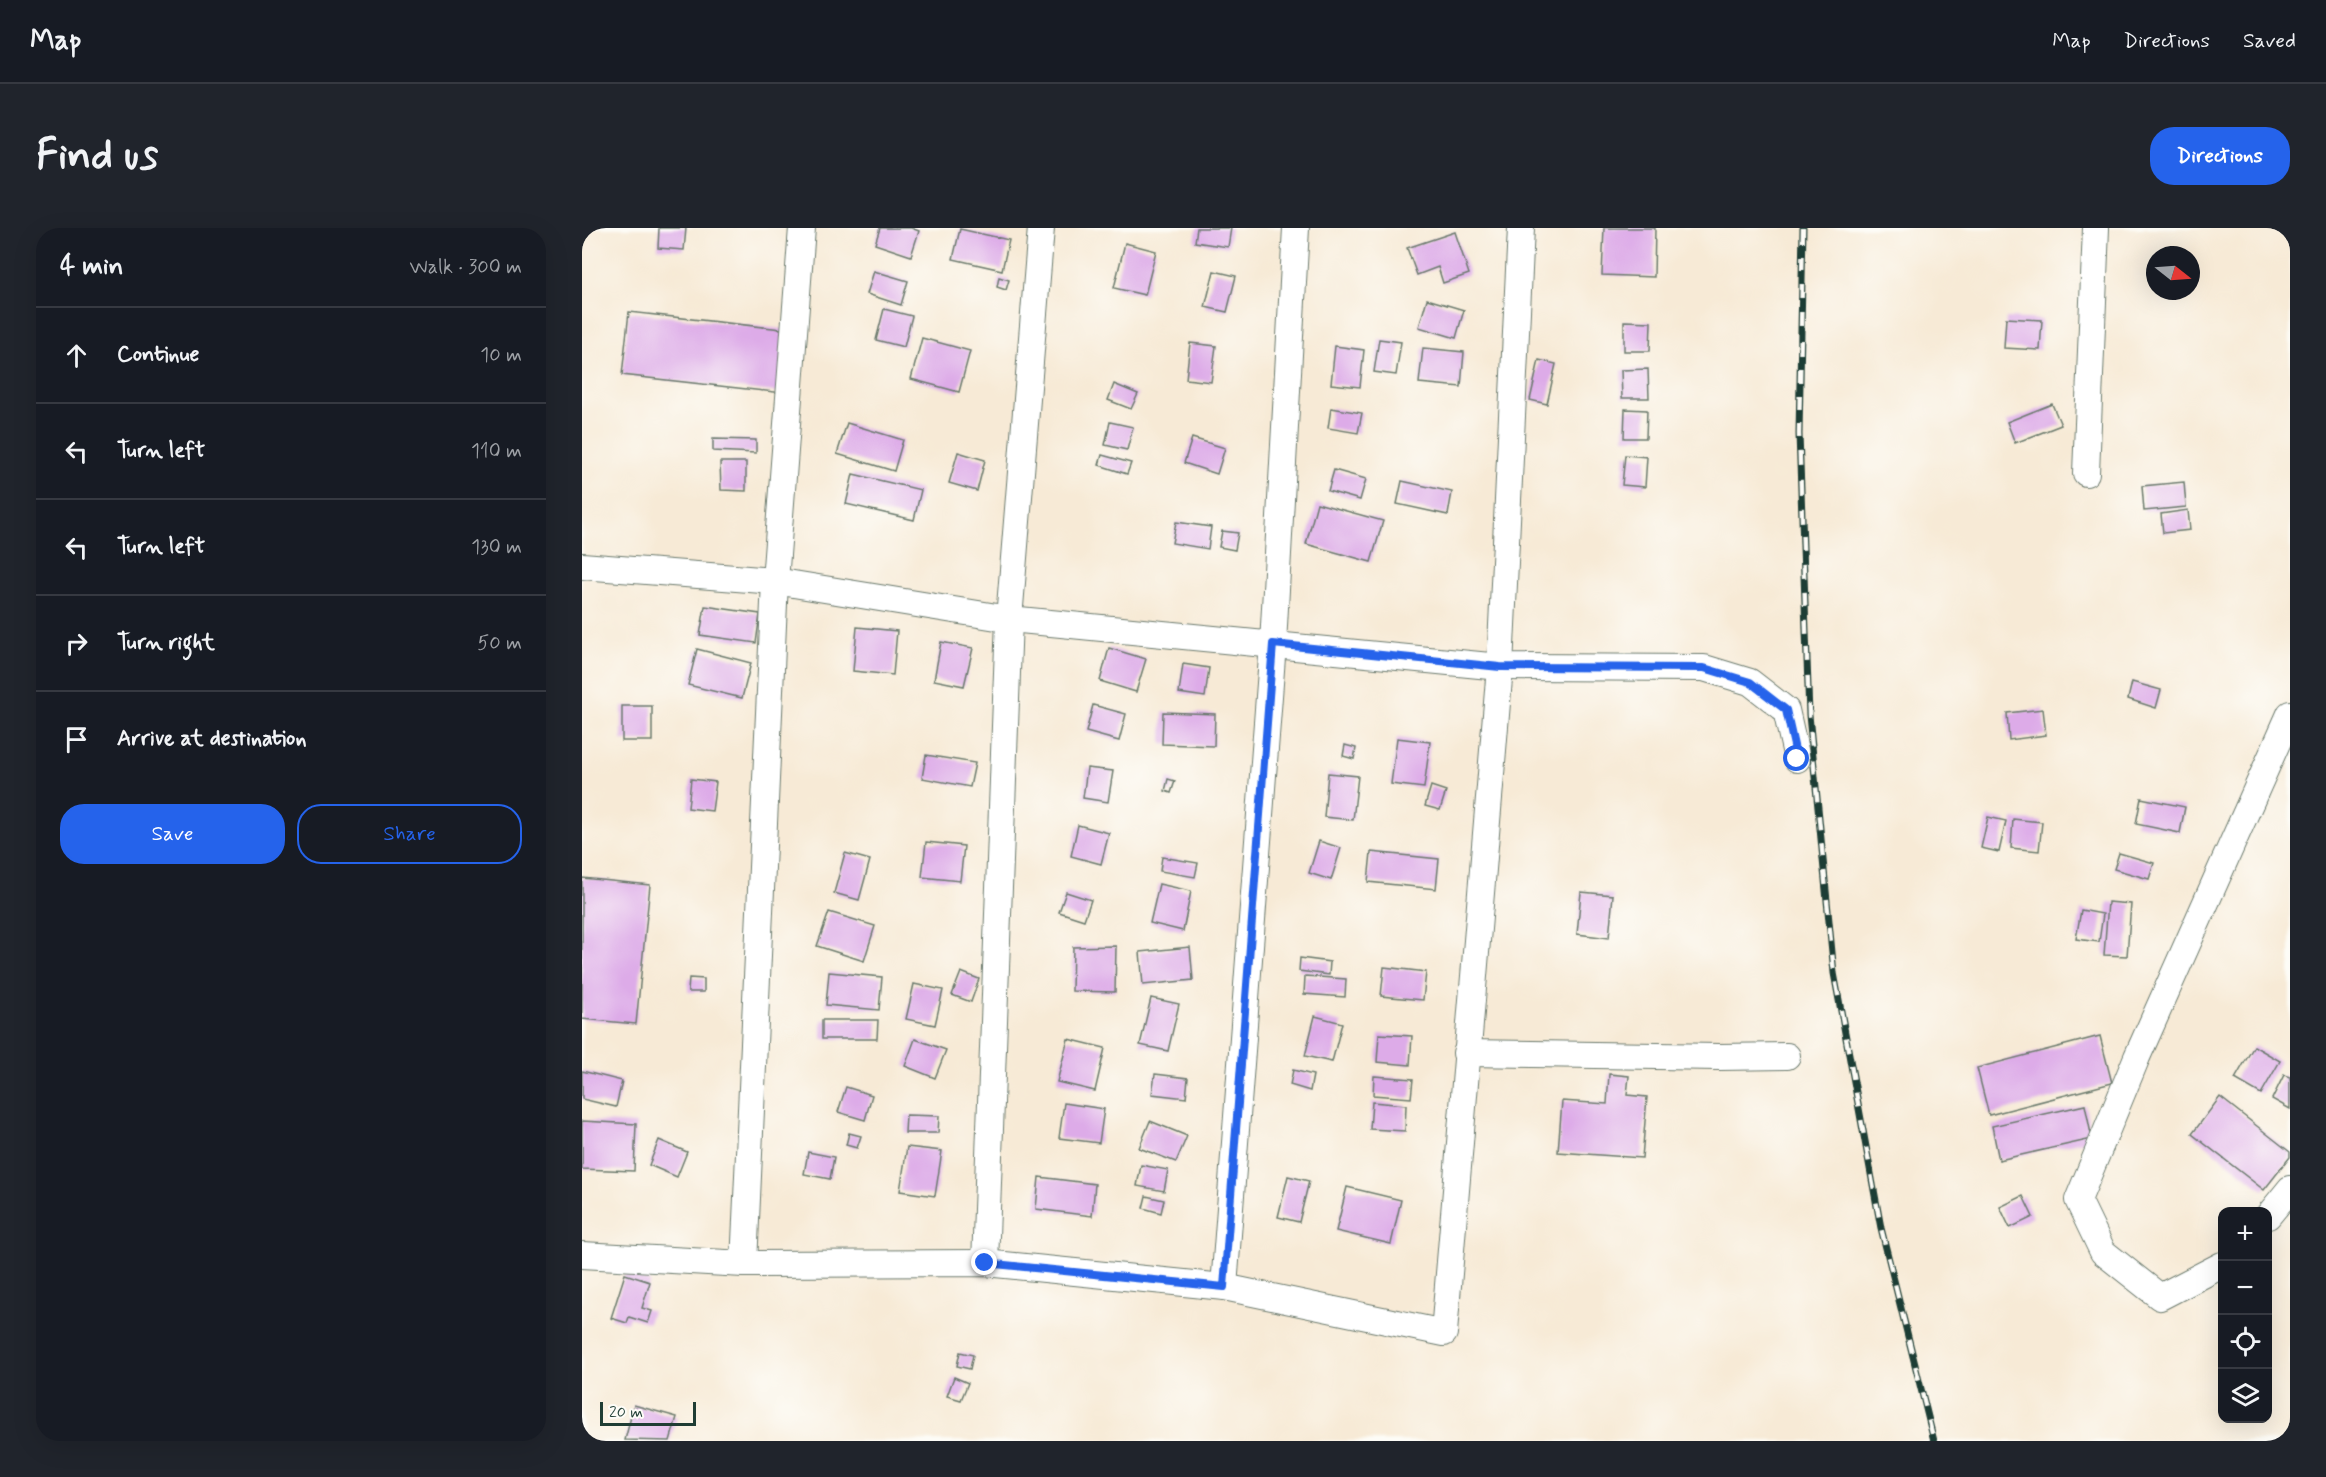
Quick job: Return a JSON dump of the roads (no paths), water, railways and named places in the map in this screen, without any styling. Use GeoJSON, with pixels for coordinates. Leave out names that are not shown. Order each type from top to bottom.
{"type":"FeatureCollection","features":[{"type":"Feature","properties":{"kind":"street"},"geometry":{"type":"LineString","coordinates":[[744,1264],[775,581],[802,228]]}},
{"type":"Feature","properties":{"kind":"street"},"geometry":{"type":"LineString","coordinates":[[985,1263],[1009,619],[1041,228]]}},
{"type":"Feature","properties":{"kind":"street"},"geometry":{"type":"LineString","coordinates":[[1224,1287],[1273,644],[1296,228]]}},
{"type":"Feature","properties":{"kind":"street"},"geometry":{"type":"LineString","coordinates":[[582,1255],[744,1264],[985,1263],[1224,1287],[1444,1333],[1500,667],[1521,228]]}},
{"type":"Feature","properties":{"kind":"street"},"geometry":{"type":"LineString","coordinates":[[2086,473],[2096,228]]}},
{"type":"Feature","properties":{"kind":"street"},"geometry":{"type":"LineString","coordinates":[[582,566],[775,581],[1009,619],[1500,667],[1704,668],[1750,682],[1786,710],[1797,759]]}},
{"type":"Feature","properties":{"kind":"street"},"geometry":{"type":"LineString","coordinates":[[2218,1268],[2160,1297],[2103,1252],[2078,1200],[2137,1057],[2290,714]]}},
{"type":"Feature","properties":{"kind":"street"},"geometry":{"type":"LineString","coordinates":[[1466,1053],[1787,1056]]}},
{"type":"Feature","properties":{"kind":"street"},"geometry":{"type":"LineString","coordinates":[[2272,1211],[2290,1189]]}},
{"type":"Feature","properties":{"kind":"railway"},"geometry":{"type":"LineString","coordinates":[[1803,228],[1799,434],[1809,715],[1834,973],[1881,1228],[1934,1441]]}}]}
